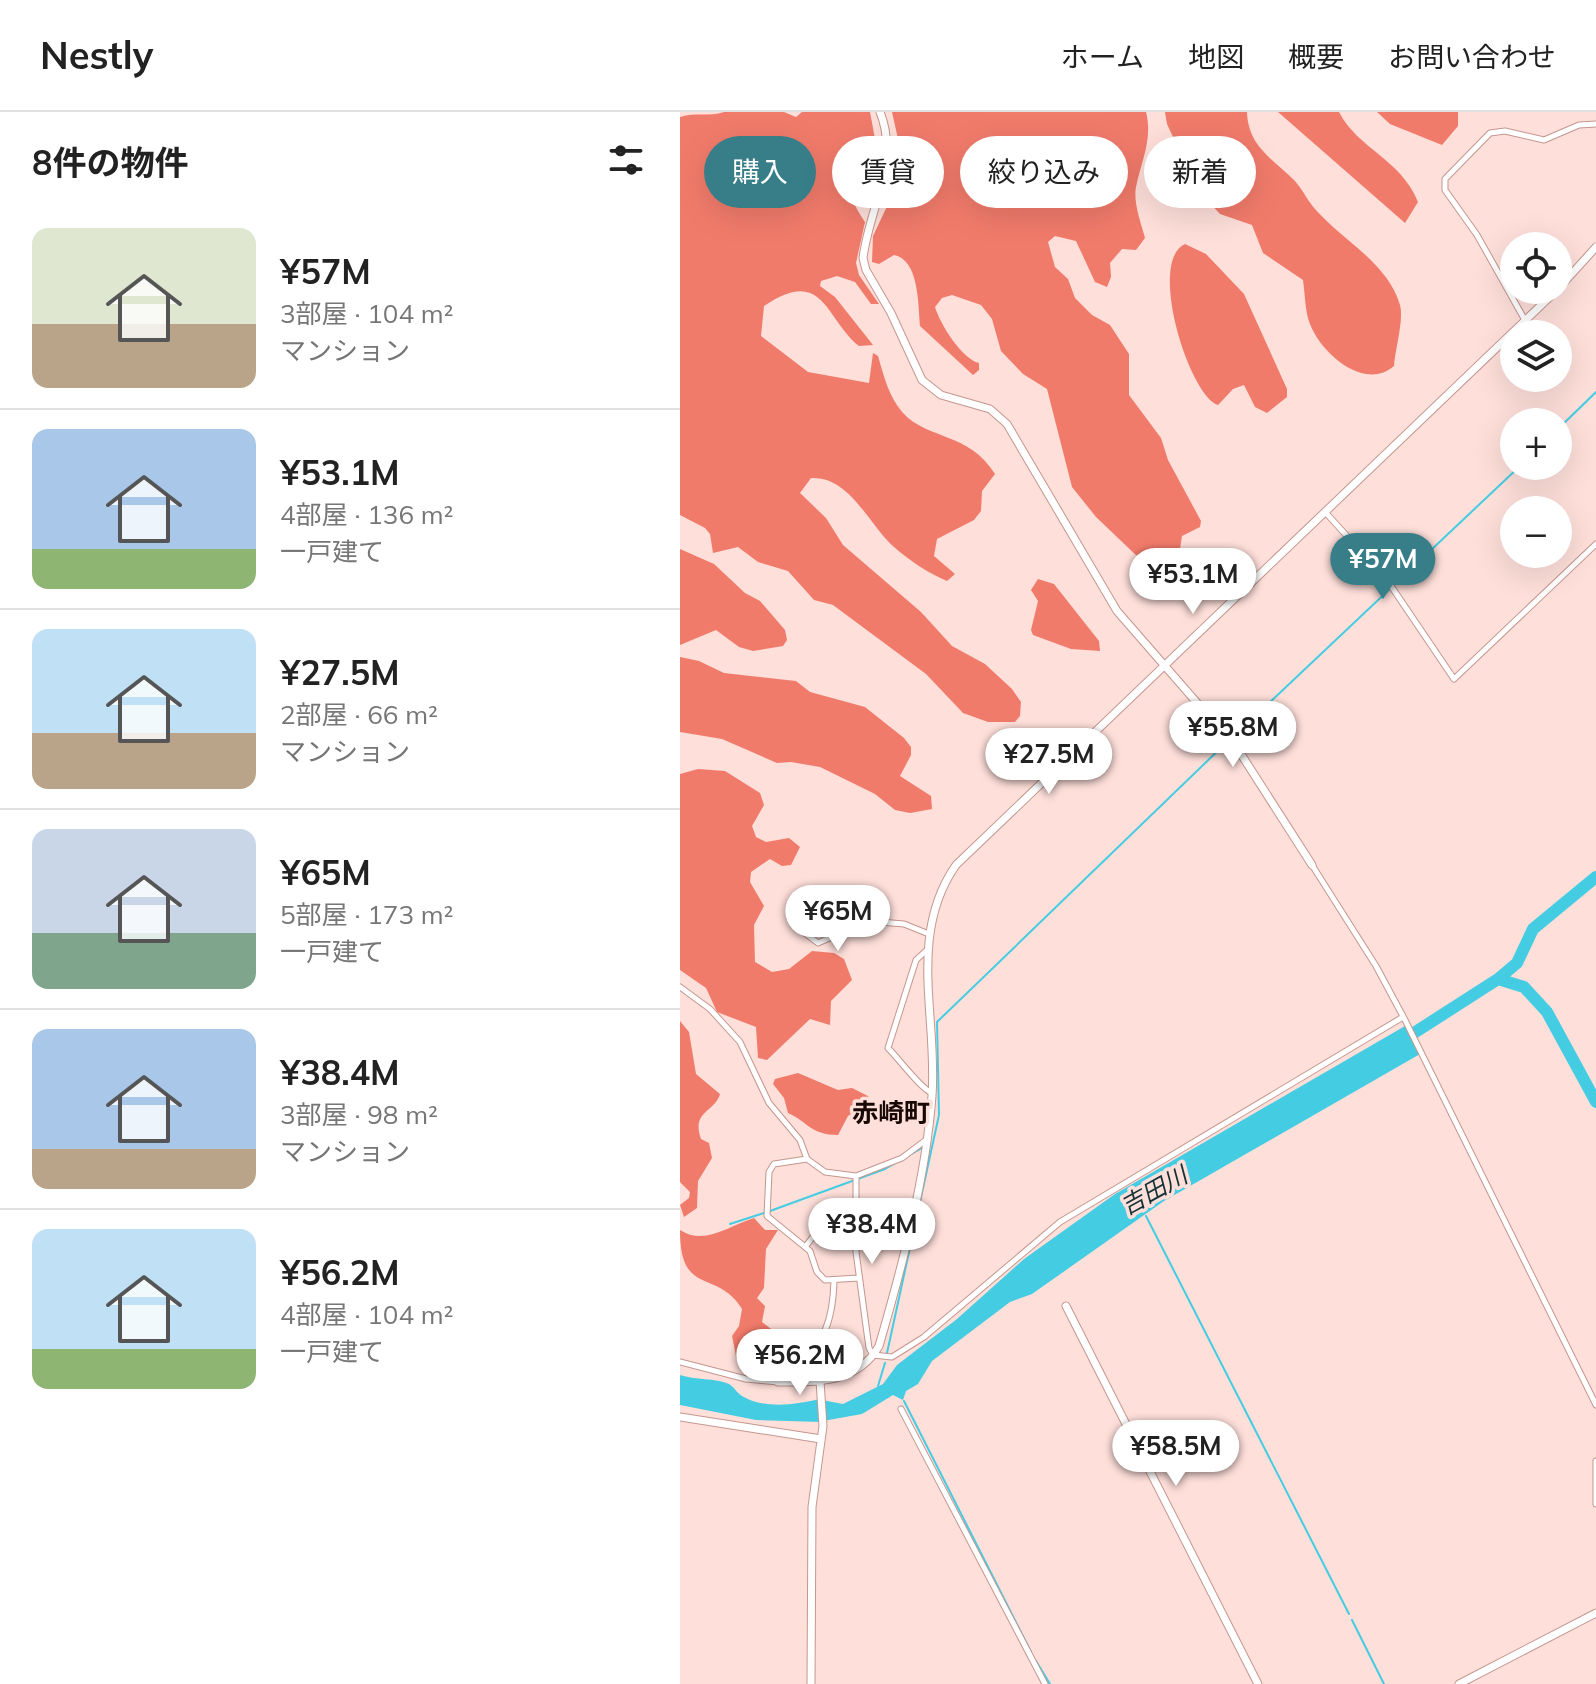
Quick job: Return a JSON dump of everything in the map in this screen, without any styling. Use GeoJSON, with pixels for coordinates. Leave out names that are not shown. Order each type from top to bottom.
{"type":"FeatureCollection","features":[{"type":"Feature","properties":{"kind":"street"},"geometry":{"type":"LineString","coordinates":[[880,112],[886,133],[886,159],[863,258],[866,270],[891,313],[918,373],[941,395],[990,409],[1007,424],[1117,611],[1239,751],[1376,966],[1596,1405]]}},
{"type":"Feature","properties":{"kind":"street"},"geometry":{"type":"LineString","coordinates":[[1525,320],[1477,235],[1445,190],[1445,179],[1490,133],[1512,132],[1544,140],[1579,125],[1596,124]]}},
{"type":"Feature","properties":{"kind":"street"},"geometry":{"type":"LineString","coordinates":[[1572,274],[1596,247]]}},
{"type":"Feature","properties":{"kind":"street"},"geometry":{"type":"LineString","coordinates":[[1528,320],[1544,304]]}},
{"type":"Feature","properties":{"kind":"street"},"geometry":{"type":"LineString","coordinates":[[680,1362],[746,1379],[820,1383],[856,1372],[873,1355],[884,1329],[927,1140],[932,1093],[929,934],[946,879],[973,845],[1500,347]]}},
{"type":"Feature","properties":{"kind":"street"},"geometry":{"type":"LineString","coordinates":[[1326,513],[1387,580],[1454,679],[1596,544]]}},
{"type":"Feature","properties":{"kind":"street"},"geometry":{"type":"LineString","coordinates":[[798,906],[797,927],[818,943],[868,921],[904,924],[929,934]]}},
{"type":"Feature","properties":{"kind":"street"},"geometry":{"type":"LineString","coordinates":[[928,949],[916,960],[888,1048],[907,1065],[925,1090],[932,1093]]}},
{"type":"Feature","properties":{"kind":"street"},"geometry":{"type":"LineString","coordinates":[[680,987],[710,1009],[740,1042],[769,1103],[800,1140],[807,1159],[825,1172],[857,1180],[902,1158],[927,1140]]}},
{"type":"Feature","properties":{"kind":"street"},"geometry":{"type":"LineString","coordinates":[[873,1355],[892,1357],[924,1337],[1060,1222],[1404,1019]]}},
{"type":"Feature","properties":{"kind":"street"},"geometry":{"type":"LineString","coordinates":[[807,1159],[770,1167],[769,1221],[805,1247],[826,1280],[859,1278]]}},
{"type":"Feature","properties":{"kind":"street"},"geometry":{"type":"LineString","coordinates":[[857,1180],[859,1278],[873,1355]]}},
{"type":"Feature","properties":{"kind":"street"},"geometry":{"type":"LineString","coordinates":[[805,1247],[831,1214],[857,1212]]}},
{"type":"Feature","properties":{"kind":"street"},"geometry":{"type":"LineString","coordinates":[[796,1382],[797,1374],[826,1333],[833,1314],[834,1280]]}},
{"type":"Feature","properties":{"kind":"street"},"geometry":{"type":"LineString","coordinates":[[1066,1306],[1258,1684]]}},
{"type":"Feature","properties":{"kind":"street"},"geometry":{"type":"LineString","coordinates":[[811,1684],[812,1507],[823,1426],[820,1383]]}},
{"type":"Feature","properties":{"kind":"street"},"geometry":{"type":"LineString","coordinates":[[901,1409],[1045,1684]]}},
{"type":"Feature","properties":{"kind":"street"},"geometry":{"type":"LineString","coordinates":[[680,1417],[821,1439]]}},
{"type":"Feature","properties":{"kind":"street"},"geometry":{"type":"LineString","coordinates":[[1596,1461],[1596,1504]]}},
{"type":"Feature","properties":{"kind":"street"},"geometry":{"type":"LineString","coordinates":[[1459,1684],[1596,1613]]}},
{"type":"Feature","properties":{"kind":"shaded area"},"geometry":{"type":"Polygon","coordinates":[[[784,112],[796,117],[802,112],[870,112],[874,136],[832,136],[832,208],[857,208],[865,222],[856,263],[859,275],[879,304],[871,304],[855,282],[837,276],[821,281],[820,286],[835,297],[873,345],[859,346],[821,300],[799,291],[764,306],[761,336],[808,372],[869,383],[873,353],[878,356],[891,393],[903,413],[924,428],[961,443],[985,460],[995,474],[982,491],[981,511],[974,520],[937,539],[934,556],[955,574],[947,581],[919,566],[894,547],[848,493],[837,485],[825,479],[811,478],[800,493],[826,518],[843,545],[921,612],[952,646],[985,664],[1012,689],[1021,702],[1020,716],[1015,722],[988,722],[963,713],[926,674],[833,605],[814,600],[788,571],[758,562],[738,547],[713,553],[710,534],[705,528],[680,515],[680,117],[784,112]]]}},
{"type":"Feature","properties":{"kind":"shaded area"},"geometry":{"type":"Polygon","coordinates":[[[892,112],[1146,112],[1147,136],[1144,136],[1144,154],[1135,193],[1145,238],[1136,250],[1122,249],[1110,263],[1111,277],[1107,287],[1095,282],[1076,241],[1055,236],[1048,242],[1055,267],[1068,279],[1075,298],[1092,315],[1110,325],[1129,354],[1129,395],[1161,438],[1168,460],[1201,521],[1200,527],[1182,536],[1177,568],[1140,559],[1096,517],[1072,487],[1047,389],[1023,374],[1001,351],[992,319],[981,305],[952,295],[942,298],[935,307],[952,340],[979,363],[979,370],[973,375],[920,326],[916,284],[908,265],[894,255],[879,264],[872,262],[873,236],[886,208],[944,208],[944,136],[897,136],[892,112]]]}},
{"type":"Feature","properties":{"kind":"shaded area"},"geometry":{"type":"Polygon","coordinates":[[[1165,112],[1247,112],[1253,136],[1173,136],[1165,112]]]}},
{"type":"Feature","properties":{"kind":"shaded area"},"geometry":{"type":"Polygon","coordinates":[[[1278,112],[1339,112],[1357,136],[1391,164],[1411,187],[1418,202],[1405,223],[1278,112]]]}},
{"type":"Feature","properties":{"kind":"shaded area"},"geometry":{"type":"Polygon","coordinates":[[[1377,112],[1458,112],[1458,126],[1442,145],[1390,124],[1377,112]]]}},
{"type":"Feature","properties":{"kind":"shaded area"},"geometry":{"type":"Polygon","coordinates":[[[1256,142],[1326,220],[1375,264],[1394,290],[1401,312],[1394,366],[1383,373],[1370,374],[1358,372],[1334,358],[1316,336],[1308,319],[1303,280],[1263,253],[1252,225],[1220,214],[1214,208],[1256,208],[1256,142]]]}},
{"type":"Feature","properties":{"kind":"shaded area"},"geometry":{"type":"Polygon","coordinates":[[[1185,244],[1206,254],[1244,294],[1287,389],[1287,397],[1267,413],[1255,407],[1244,385],[1233,389],[1218,405],[1207,396],[1195,378],[1176,327],[1171,300],[1170,275],[1174,255],[1185,244]]]}},
{"type":"Feature","properties":{"kind":"shaded area"},"geometry":{"type":"Polygon","coordinates":[[[680,549],[714,564],[745,593],[760,601],[785,630],[787,640],[783,646],[753,651],[739,647],[716,630],[680,645],[680,549]]]}},
{"type":"Feature","properties":{"kind":"shaded area"},"geometry":{"type":"Polygon","coordinates":[[[1038,579],[1054,584],[1099,641],[1100,651],[1071,649],[1033,635],[1031,630],[1038,601],[1031,590],[1038,579]]]}},
{"type":"Feature","properties":{"kind":"shaded area"},"geometry":{"type":"Polygon","coordinates":[[[680,657],[699,661],[724,673],[796,681],[810,692],[865,707],[911,747],[911,755],[900,776],[931,796],[932,809],[910,813],[895,810],[875,794],[820,767],[777,763],[722,739],[680,732],[680,657]]]}},
{"type":"Feature","properties":{"kind":"shaded area"},"geometry":{"type":"Polygon","coordinates":[[[698,769],[725,771],[760,793],[764,805],[752,826],[756,837],[766,842],[789,838],[800,847],[791,865],[782,866],[770,859],[751,872],[750,882],[764,906],[754,925],[755,962],[772,972],[789,969],[812,951],[834,953],[844,959],[852,980],[831,1001],[830,1025],[810,1019],[767,1060],[758,1058],[756,1027],[717,1012],[706,988],[680,970],[680,774],[698,769]]]}},
{"type":"Feature","properties":{"kind":"shaded area"},"geometry":{"type":"Polygon","coordinates":[[[680,1021],[689,1032],[696,1074],[720,1094],[699,1123],[701,1139],[709,1143],[712,1158],[698,1181],[697,1208],[684,1217],[680,1205],[689,1198],[690,1192],[680,1182],[680,1021]]]}},
{"type":"Feature","properties":{"kind":"shaded area"},"geometry":{"type":"Polygon","coordinates":[[[798,1073],[838,1090],[852,1088],[868,1096],[870,1102],[848,1116],[838,1135],[816,1130],[788,1113],[784,1098],[773,1084],[775,1079],[798,1073]]]}},
{"type":"Feature","properties":{"kind":"shaded area"},"geometry":{"type":"Polygon","coordinates":[[[754,1218],[765,1230],[778,1230],[766,1249],[764,1288],[757,1298],[765,1306],[762,1322],[775,1332],[771,1337],[756,1340],[748,1357],[737,1361],[732,1336],[739,1326],[742,1309],[722,1289],[693,1274],[686,1265],[680,1230],[698,1236],[708,1235],[754,1218]]]}},
{"type":"Feature","properties":{"kind":"water"},"geometry":{"type":"Polygon","coordinates":[[[1405,1026],[1420,1054],[1164,1201],[1032,1294],[1010,1302],[932,1361],[918,1384],[906,1391],[903,1400],[893,1395],[862,1414],[823,1421],[822,1400],[843,1404],[883,1384],[897,1365],[957,1319],[1024,1259],[1115,1194],[1405,1026]]]}},
{"type":"Feature","properties":{"kind":"water"},"geometry":{"type":"Polygon","coordinates":[[[680,1375],[729,1384],[742,1396],[761,1403],[792,1404],[820,1399],[821,1422],[756,1420],[680,1405],[680,1375]]]}},
{"type":"Feature","properties":{"kind":"waterway"},"geometry":{"type":"LineString","coordinates":[[1572,415],[1596,392]]}},
{"type":"Feature","properties":{"kind":"waterway"},"geometry":{"type":"LineString","coordinates":[[1233,737],[1505,480]]}},
{"type":"Feature","properties":{"kind":"waterway"},"geometry":{"type":"LineString","coordinates":[[887,1353],[939,1115],[937,1022],[1228,741]]}},
{"type":"Feature","properties":{"kind":"waterway","name":"吉田川"},"geometry":{"type":"LineString","coordinates":[[1403,1040],[1498,979],[1517,963],[1533,929],[1596,877]]}},
{"type":"Feature","properties":{"kind":"waterway"},"geometry":{"type":"LineString","coordinates":[[1498,979],[1524,987],[1547,1012],[1596,1102]]}},
{"type":"Feature","properties":{"kind":"waterway"},"geometry":{"type":"LineString","coordinates":[[770,1211],[885,1169],[922,1148]]}},
{"type":"Feature","properties":{"kind":"waterway"},"geometry":{"type":"LineString","coordinates":[[730,1224],[764,1213]]}},
{"type":"Feature","properties":{"kind":"waterway"},"geometry":{"type":"LineString","coordinates":[[1146,1216],[1349,1614]]}},
{"type":"Feature","properties":{"kind":"waterway"},"geometry":{"type":"LineString","coordinates":[[878,1386],[885,1363]]}},
{"type":"Feature","properties":{"kind":"waterway"},"geometry":{"type":"LineString","coordinates":[[904,1401],[1031,1652]]}},
{"type":"Feature","properties":{"kind":"waterway"},"geometry":{"type":"LineString","coordinates":[[1352,1620],[1384,1684]]}},
{"type":"Feature","properties":{"kind":"waterway"},"geometry":{"type":"LineString","coordinates":[[1036,1661],[1050,1684]]}},
{"type":"Feature","properties":{"kind":"district","name":"赤崎町"},"geometry":{"type":"Point","coordinates":[891,1113]}}]}
